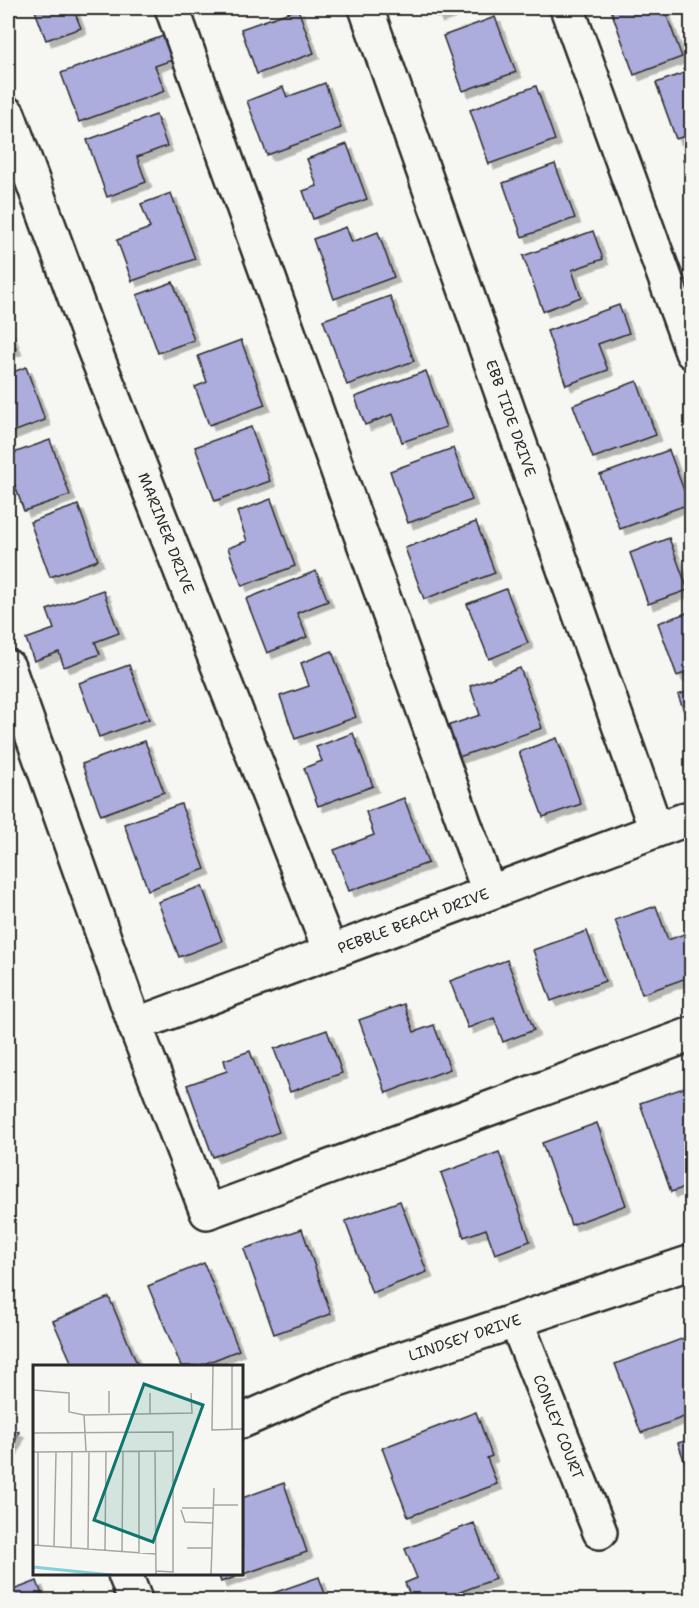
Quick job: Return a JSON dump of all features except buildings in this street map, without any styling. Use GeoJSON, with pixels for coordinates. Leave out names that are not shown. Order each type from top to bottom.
{"type":"FeatureCollection","features":[{"type":"Feature","properties":{"kind":"street"},"geometry":{"type":"LineString","coordinates":[[172,8],[489,892]]}},
{"type":"Feature","properties":{"kind":"street","name":"EBB TIDE DRIVE"},"geometry":{"type":"LineString","coordinates":[[366,8],[656,830]]}},
{"type":"Feature","properties":{"kind":"street"},"geometry":{"type":"LineString","coordinates":[[567,8],[692,352]]}},
{"type":"Feature","properties":{"kind":"street","name":"MARINER DRIVE"},"geometry":{"type":"LineString","coordinates":[[8,114],[92,344],[330,951]]}},
{"type":"Feature","properties":{"kind":"street"},"geometry":{"type":"LineString","coordinates":[[8,667],[135,1025],[207,1212],[692,1034]]}},
{"type":"Feature","properties":{"kind":"street","name":"PEBBLE BEACH DRIVE"},"geometry":{"type":"LineString","coordinates":[[135,1025],[692,817]]}},
{"type":"Feature","properties":{"kind":"street","name":"LINDSEY DRIVE"},"geometry":{"type":"LineString","coordinates":[[243,1421],[329,1383],[692,1262]]}},
{"type":"Feature","properties":{"kind":"street","name":"CONLEY COURT"},"geometry":{"type":"LineString","coordinates":[[516,1322],[600,1532]]}},
{"type":"Feature","properties":{"kind":"street"},"geometry":{"type":"LineString","coordinates":[[125,1575],[135,1600]]}}]}
